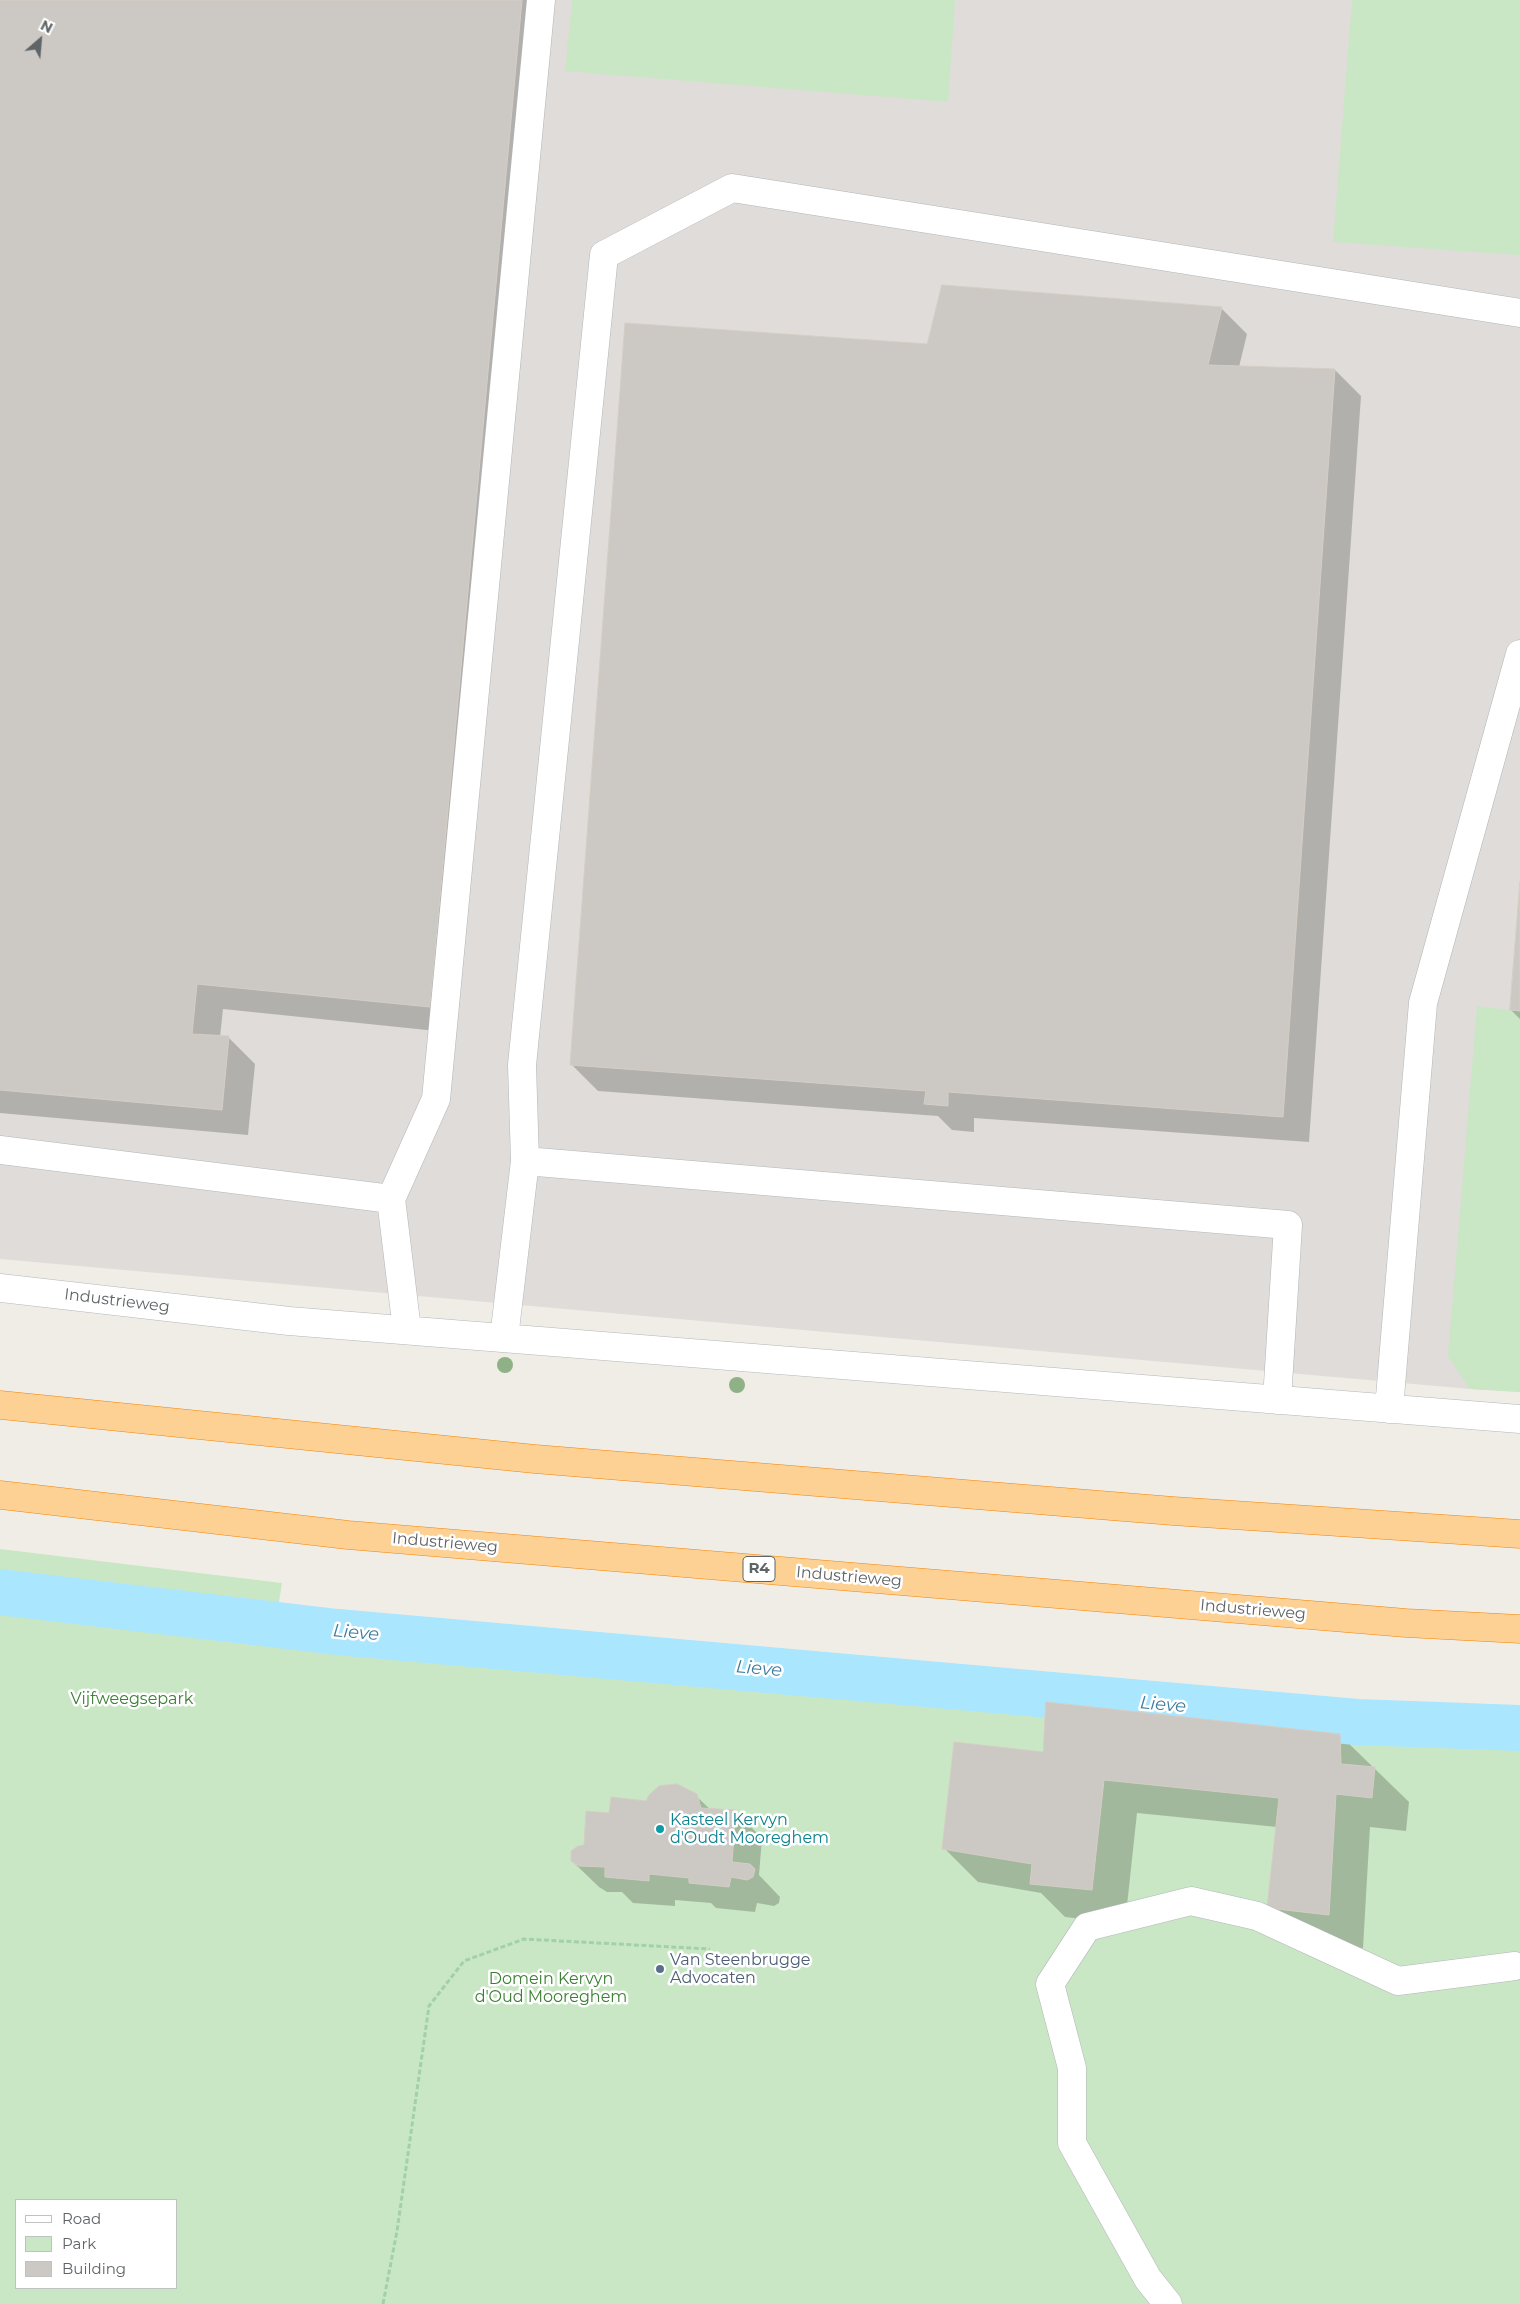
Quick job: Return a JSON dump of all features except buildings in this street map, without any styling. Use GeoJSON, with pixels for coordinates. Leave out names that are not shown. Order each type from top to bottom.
{"type":"FeatureCollection","features":[{"type":"Feature","properties":{"kind":"highway"},"geometry":{"type":"LineString","coordinates":[[0,1405],[535,1459],[1173,1511],[1520,1534]]}},
{"type":"Feature","properties":{"kind":"highway","name":"Industrieweg"},"geometry":{"type":"LineString","coordinates":[[0,1495],[358,1536],[1396,1622],[1520,1629]]}},
{"type":"Feature","properties":{"kind":"street"},"geometry":{"type":"LineString","coordinates":[[407,1330],[391,1199],[436,1099],[541,0]]}},
{"type":"Feature","properties":{"kind":"street"},"geometry":{"type":"LineString","coordinates":[[504,1338],[525,1161],[522,1065],[604,255],[732,188],[1520,313]]}},
{"type":"Feature","properties":{"kind":"street"},"geometry":{"type":"LineString","coordinates":[[1389,1409],[1423,1002],[1520,654]]}},
{"type":"Feature","properties":{"kind":"street"},"geometry":{"type":"LineString","coordinates":[[0,1150],[391,1199]]}},
{"type":"Feature","properties":{"kind":"street"},"geometry":{"type":"LineString","coordinates":[[525,1161],[1288,1225],[1277,1400]]}},
{"type":"Feature","properties":{"kind":"street","name":"Industrieweg"},"geometry":{"type":"LineString","coordinates":[[0,1288],[289,1321],[1520,1419]]}},
{"type":"Feature","properties":{"kind":"street"},"geometry":{"type":"LineString","coordinates":[[1168,2304],[1148,2278],[1072,2144],[1072,2068],[1050,1984],[1087,1927],[1191,1901],[1257,1916],[1398,1980],[1515,1966]]}},
{"type":"Feature","properties":{"kind":"path"},"geometry":{"type":"LineString","coordinates":[[383,2304],[397,2231],[429,2006],[464,1961],[524,1939],[710,1949]]}},
{"type":"Feature","properties":{"kind":"shaded area"},"geometry":{"type":"Polygon","coordinates":[[[0,0],[1520,0],[1520,1392],[0,1259],[0,0]]]}},
{"type":"Feature","properties":{"kind":"green space"},"geometry":{"type":"Polygon","coordinates":[[[572,0],[955,0],[948,102],[565,71],[572,0]]]}},
{"type":"Feature","properties":{"kind":"green space"},"geometry":{"type":"Polygon","coordinates":[[[1352,0],[1520,0],[1520,255],[1333,242],[1352,0]]]}},
{"type":"Feature","properties":{"kind":"green space"},"geometry":{"type":"Polygon","coordinates":[[[1477,1006],[1520,1011],[1520,1392],[1470,1389],[1448,1356],[1477,1006]]]}},
{"type":"Feature","properties":{"kind":"green space","name":"Domein Kervyn d'Oud Mooreghem"},"geometry":{"type":"Polygon","coordinates":[[[0,1549],[282,1583],[273,1641],[473,1664],[1345,1738],[1520,1744],[1520,2304],[0,2304],[0,1549]]]}},
{"type":"Feature","properties":{"kind":"waterway","name":"Lieve"},"geometry":{"type":"LineString","coordinates":[[0,1592],[337,1632],[1357,1722],[1520,1728]]}},
{"type":"Feature","properties":{"kind":"place","name":"Kasteel Kervyn d'Oudt Mooreghem"},"geometry":{"type":"Point","coordinates":[660,1829]}},
{"type":"Feature","properties":{"kind":"place","name":"Van Steenbrugge Advocaten"},"geometry":{"type":"Point","coordinates":[660,1969]}},
{"type":"Feature","properties":{"kind":"park label","name":"Vijfweegsepark"},"geometry":{"type":"Point","coordinates":[132,1699]}}]}
